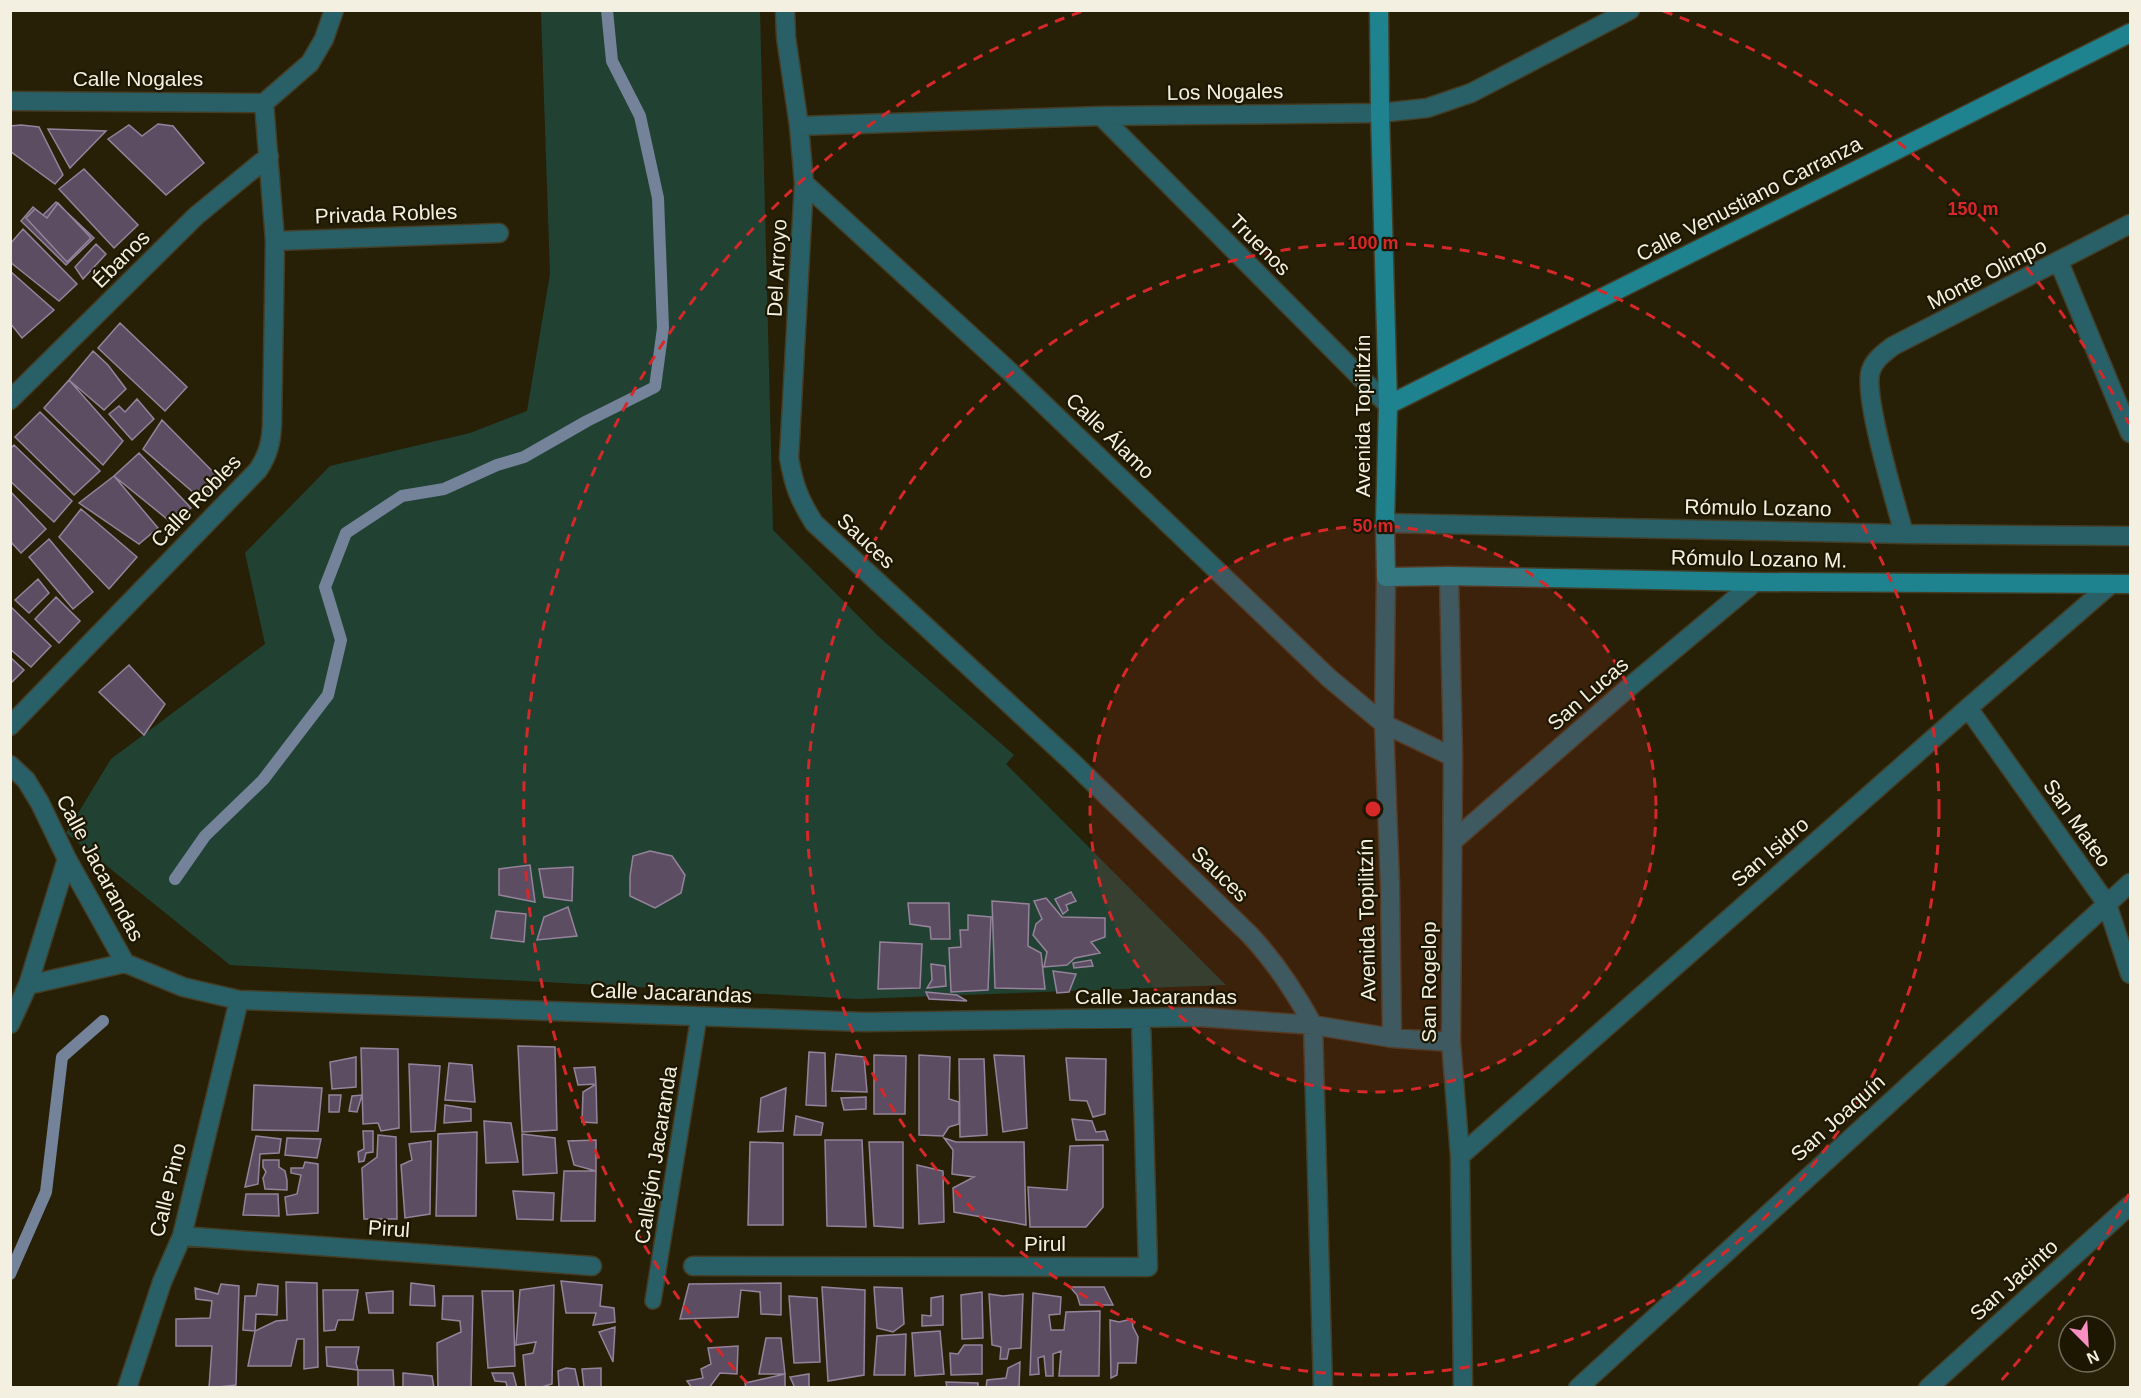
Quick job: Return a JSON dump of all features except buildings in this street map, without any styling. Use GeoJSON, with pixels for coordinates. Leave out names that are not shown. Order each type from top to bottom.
{"type":"FeatureCollection","features":[{"type":"Feature","properties":{"kind":"street"},"geometry":{"type":"LineString","coordinates":[[264,103],[310,63],[324,39],[334,10]]}},
{"type":"Feature","properties":{"kind":"street","name":"Del Arroyo"},"geometry":{"type":"LineString","coordinates":[[785,10],[786,37],[799,126],[804,183],[789,458],[793,483],[800,501],[814,523]]}},
{"type":"Feature","properties":{"kind":"street","name":"Avenida Topilitzín"},"geometry":{"type":"LineString","coordinates":[[1379,10],[1388,405],[1384,724],[1390,885],[1392,1038]]}},
{"type":"Feature","properties":{"kind":"street","name":"Los Nogales"},"geometry":{"type":"LineString","coordinates":[[799,126],[1101,116],[1380,113],[1427,108],[1471,93],[1630,10]]}},
{"type":"Feature","properties":{"kind":"street","name":"Calle Venustiano Carranza"},"geometry":{"type":"LineString","coordinates":[[1388,405],[2130,33]]}},
{"type":"Feature","properties":{"kind":"street","name":"Calle Nogales"},"geometry":{"type":"LineString","coordinates":[[10,101],[264,103]]}},
{"type":"Feature","properties":{"kind":"street","name":"Calle Robles"},"geometry":{"type":"LineString","coordinates":[[10,726],[258,470],[266,458],[272,425],[275,241],[264,103]]}},
{"type":"Feature","properties":{"kind":"street","name":"Truenos"},"geometry":{"type":"LineString","coordinates":[[1101,116],[1388,405]]}},
{"type":"Feature","properties":{"kind":"street","name":"Ébanos"},"geometry":{"type":"LineString","coordinates":[[10,400],[196,216],[269,156]]}},
{"type":"Feature","properties":{"kind":"street","name":"Calle Álamo"},"geometry":{"type":"LineString","coordinates":[[804,183],[1008,370],[1329,678],[1384,724],[1453,757]]}},
{"type":"Feature","properties":{"kind":"street","name":"Monte Olimpo"},"geometry":{"type":"LineString","coordinates":[[1904,534],[1873,412],[1869,382],[1870,372],[1882,354],[1893,346],[2130,224]]}},
{"type":"Feature","properties":{"kind":"street","name":"Privada Robles"},"geometry":{"type":"LineString","coordinates":[[275,241],[499,233]]}},
{"type":"Feature","properties":{"kind":"street"},"geometry":{"type":"LineString","coordinates":[[2059,262],[2130,433]]}},
{"type":"Feature","properties":{"kind":"street","name":"Sauces"},"geometry":{"type":"LineString","coordinates":[[814,523],[1071,761],[1250,934],[1285,976],[1313,1024],[1323,1388]]}},
{"type":"Feature","properties":{"kind":"street","name":"Rómulo Lozano"},"geometry":{"type":"LineString","coordinates":[[1385,523],[1904,534],[2130,536]]}},
{"type":"Feature","properties":{"kind":"street","name":"Rómulo Lozano M."},"geometry":{"type":"LineString","coordinates":[[1386,578],[1449,576],[1755,582],[2130,584]]}},
{"type":"Feature","properties":{"kind":"street","name":"San Rogelop"},"geometry":{"type":"LineString","coordinates":[[1449,576],[1453,757],[1451,1042],[1460,1156],[1463,1388]]}},
{"type":"Feature","properties":{"kind":"street","name":"San Lucas"},"geometry":{"type":"LineString","coordinates":[[1453,841],[1627,689],[1755,582]]}},
{"type":"Feature","properties":{"kind":"street","name":"San Isidro"},"geometry":{"type":"LineString","coordinates":[[1460,1156],[2111,584]]}},
{"type":"Feature","properties":{"kind":"street","name":"San Mateo"},"geometry":{"type":"LineString","coordinates":[[1968,708],[2107,904],[2130,974]]}},
{"type":"Feature","properties":{"kind":"street","name":"Calle Jacarandas"},"geometry":{"type":"LineString","coordinates":[[10,765],[26,780],[40,803],[67,859],[126,963],[183,987],[239,1000],[865,1022],[1199,1017],[1313,1024],[1392,1038],[1451,1042]]}},
{"type":"Feature","properties":{"kind":"street"},"geometry":{"type":"LineString","coordinates":[[10,1024],[27,985],[67,859]]}},
{"type":"Feature","properties":{"kind":"street","name":"San Joaquín"},"geometry":{"type":"LineString","coordinates":[[1578,1388],[2130,883]]}},
{"type":"Feature","properties":{"kind":"street"},"geometry":{"type":"LineString","coordinates":[[27,985],[126,963]]}},
{"type":"Feature","properties":{"kind":"street","name":"Calle Pino"},"geometry":{"type":"LineString","coordinates":[[127,1388],[158,1292],[182,1236],[239,1000]]}},
{"type":"Feature","properties":{"kind":"street","name":"Pirul"},"geometry":{"type":"LineString","coordinates":[[693,1266],[1148,1267],[1141,1019]]}},
{"type":"Feature","properties":{"kind":"street","name":"San Jacinto"},"geometry":{"type":"LineString","coordinates":[[1928,1388],[2130,1205]]}},
{"type":"Feature","properties":{"kind":"street","name":"Pirul"},"geometry":{"type":"LineString","coordinates":[[182,1236],[592,1266]]}},
{"type":"Feature","properties":{"kind":"lane","name":"Callejón Jacaranda"},"geometry":{"type":"LineString","coordinates":[[653,1301],[699,1016]]}},
{"type":"Feature","properties":{"kind":"green space"},"geometry":{"type":"Polygon","coordinates":[[[541,11],[760,11],[773,530],[877,635],[1014,755],[1006,764],[1226,985],[858,999],[230,965],[66,833],[111,759],[265,644],[245,553],[330,466],[470,433],[527,411],[550,274],[541,11]]]}},
{"type":"Feature","properties":{"kind":"waterway"},"geometry":{"type":"LineString","coordinates":[[175,879],[205,836],[263,780],[328,695],[341,640],[325,587],[346,533],[402,496],[444,489],[497,465],[524,457],[587,421],[655,387],[663,328],[658,198],[640,116],[612,61],[607,10]]}},
{"type":"Feature","properties":{"kind":"waterway"},"geometry":{"type":"LineString","coordinates":[[10,1274],[46,1192],[62,1057],[103,1021]]}}]}
